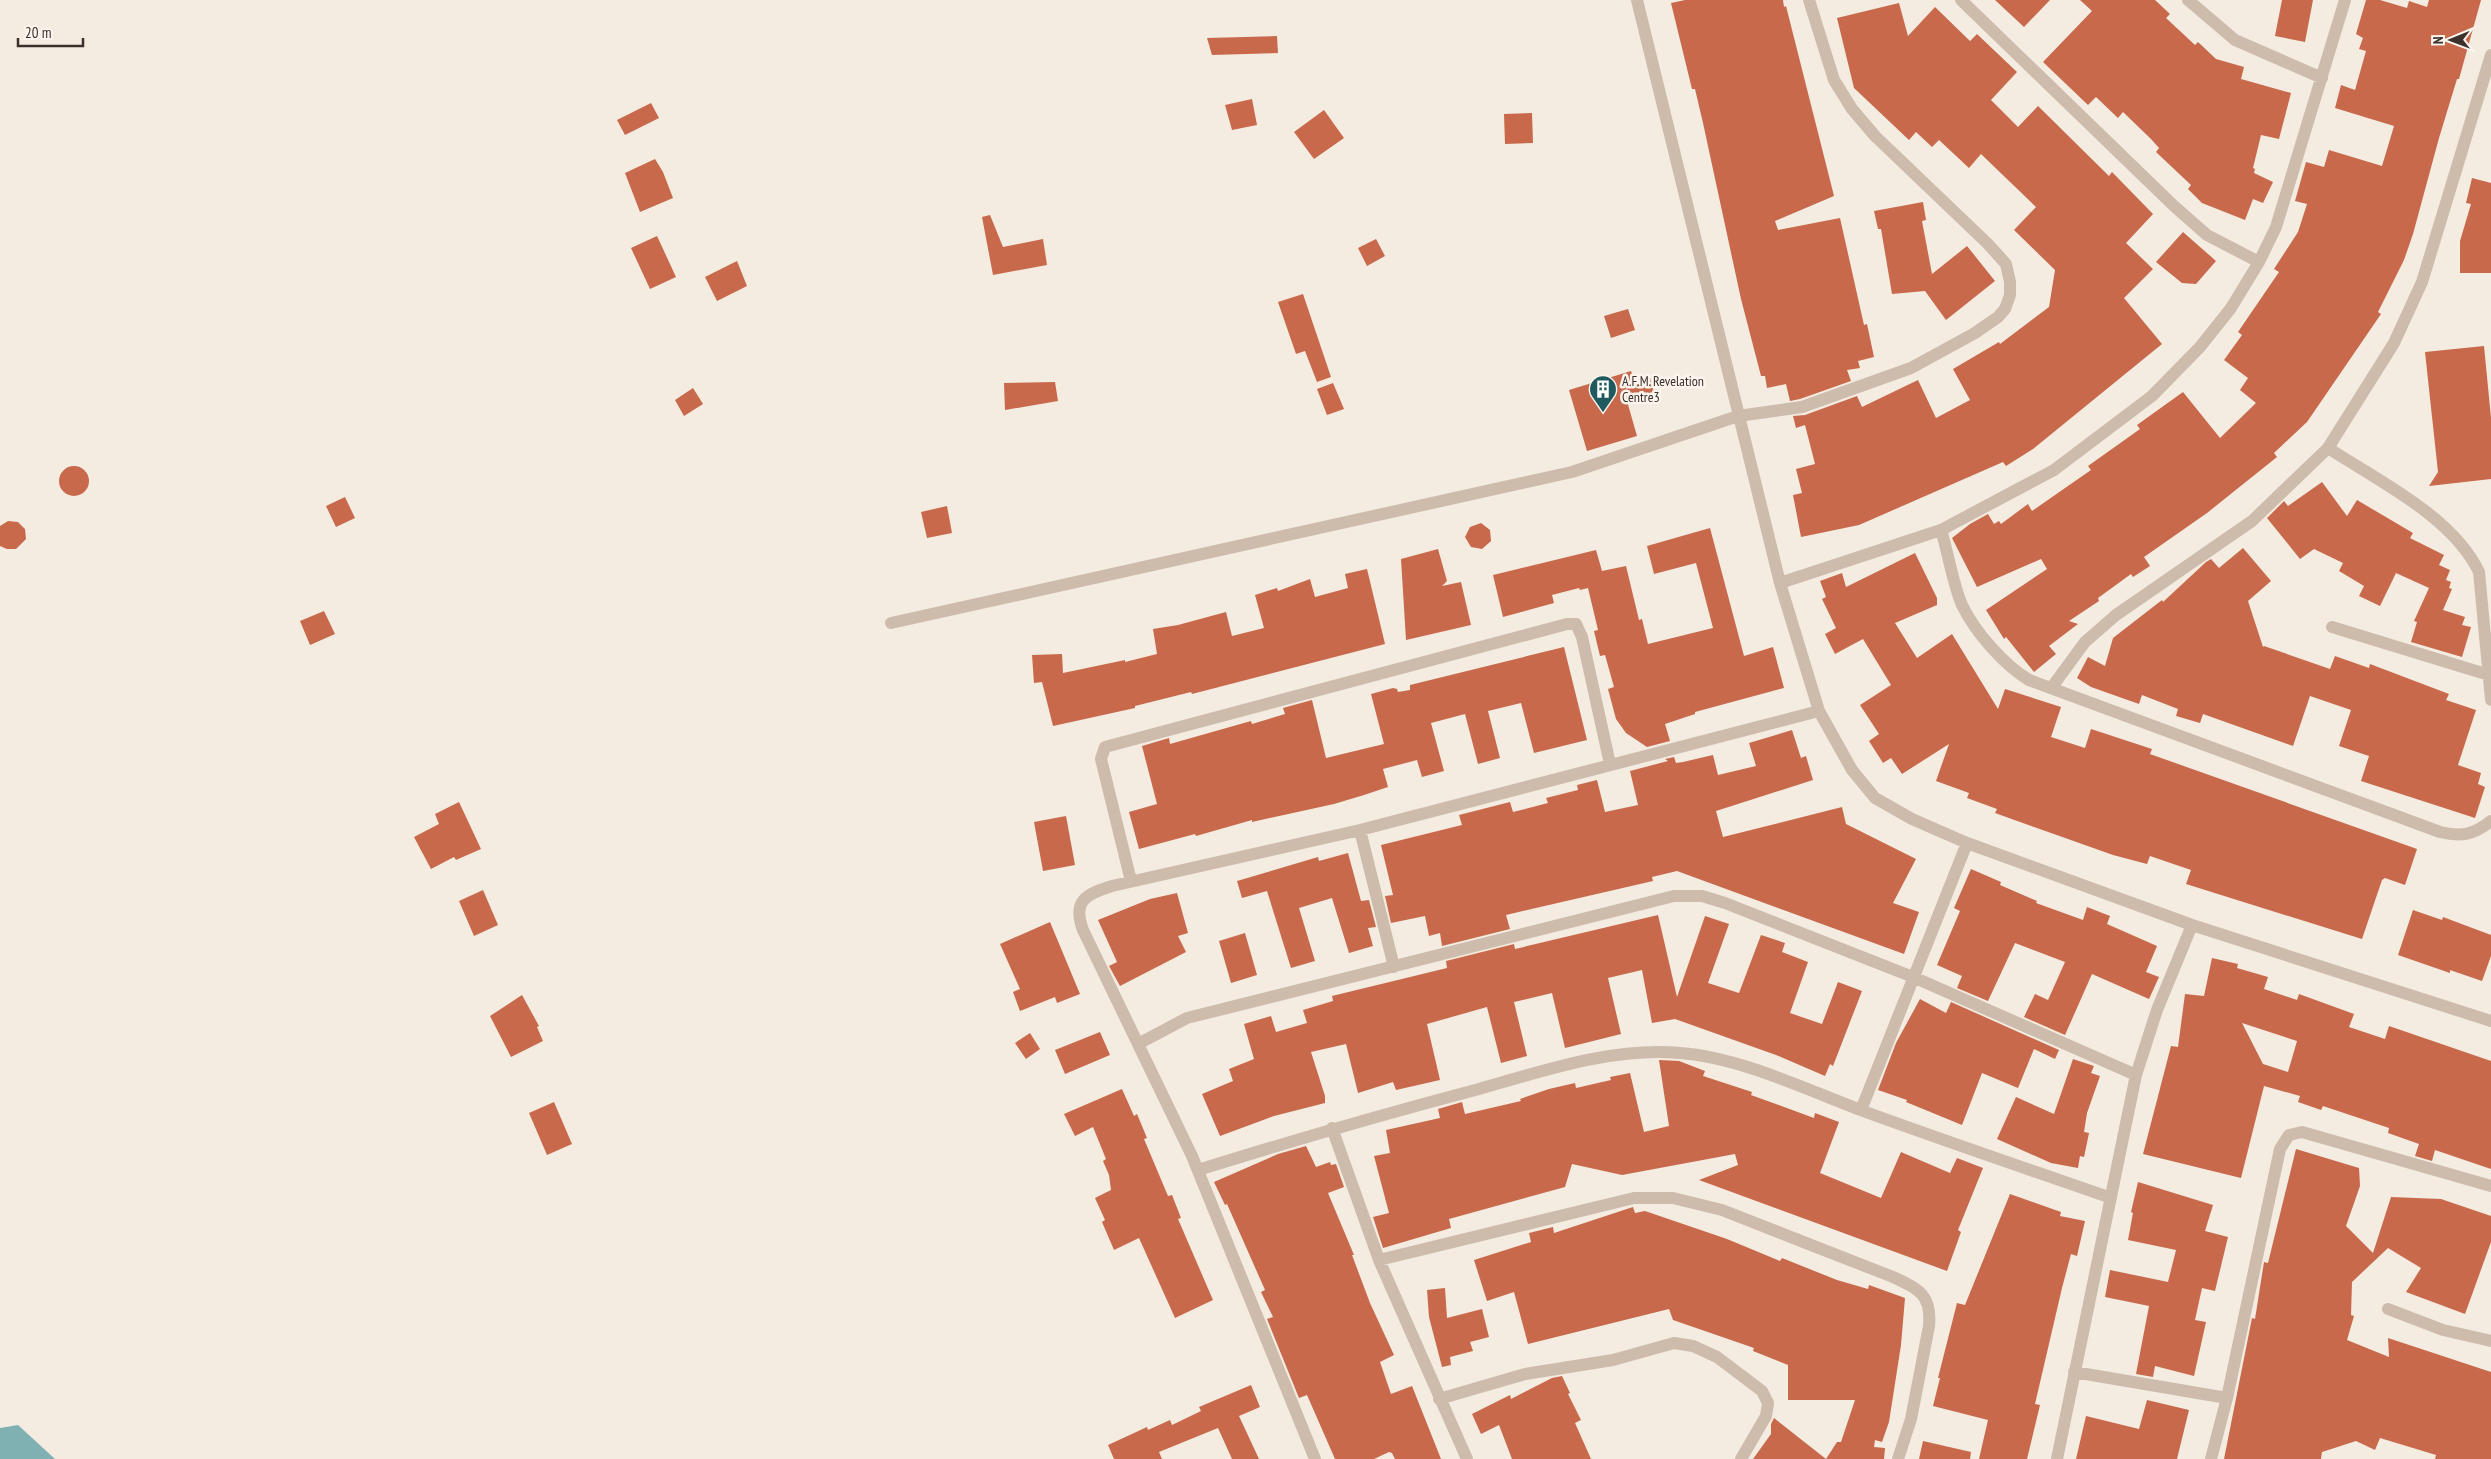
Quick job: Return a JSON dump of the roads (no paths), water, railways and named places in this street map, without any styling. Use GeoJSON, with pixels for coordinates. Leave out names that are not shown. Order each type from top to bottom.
{"type":"FeatureCollection","features":[{"type":"Feature","properties":{"kind":"street"},"geometry":{"type":"LineString","coordinates":[[1637,0],[1780,582],[1819,711],[1852,770],[1876,798],[1912,819],[1966,843],[2192,925],[2491,1021]]}},
{"type":"Feature","properties":{"kind":"street"},"geometry":{"type":"LineString","coordinates":[[891,623],[1572,472],[1738,416],[1802,407],[1911,368],[1975,333],[1998,317],[2005,309],[2010,295],[2010,282],[2006,264],[1988,244],[1875,136],[1852,109],[1834,80],[1809,0]]}},
{"type":"Feature","properties":{"kind":"street"},"geometry":{"type":"LineString","coordinates":[[1961,0],[2174,206],[2207,235],[2259,262]]}},
{"type":"Feature","properties":{"kind":"street"},"geometry":{"type":"LineString","coordinates":[[2188,0],[2235,40],[2322,78]]}},
{"type":"Feature","properties":{"kind":"street"},"geometry":{"type":"LineString","coordinates":[[1780,582],[1941,530],[2054,470],[2152,396],[2200,347],[2231,308],[2259,262],[2276,227],[2345,0]]}},
{"type":"Feature","properties":{"kind":"street"},"geometry":{"type":"LineString","coordinates":[[2052,687],[2092,637],[2116,615],[2252,521],[2328,448],[2394,342],[2422,282],[2491,56]]}},
{"type":"Feature","properties":{"kind":"street"},"geometry":{"type":"LineString","coordinates":[[2328,448],[2438,520],[2457,537],[2472,556],[2479,572],[2491,700]]}},
{"type":"Feature","properties":{"kind":"street"},"geometry":{"type":"LineString","coordinates":[[1941,530],[1962,605],[1993,649],[2010,669],[2029,680],[2440,832],[2458,836],[2477,832],[2491,821]]}},
{"type":"Feature","properties":{"kind":"street"},"geometry":{"type":"LineString","coordinates":[[1131,881],[1101,759],[1105,746],[1567,624],[1576,624],[1582,636],[1610,764]]}},
{"type":"Feature","properties":{"kind":"street"},"geometry":{"type":"LineString","coordinates":[[2332,627],[2489,675]]}},
{"type":"Feature","properties":{"kind":"street"},"geometry":{"type":"LineString","coordinates":[[1315,1459],[1198,1170],[1078,917],[1079,907],[1085,898],[1094,891],[1131,881],[1360,830],[1819,711]]}},
{"type":"Feature","properties":{"kind":"street"},"geometry":{"type":"LineString","coordinates":[[1360,830],[1394,967]]}},
{"type":"Feature","properties":{"kind":"street"},"geometry":{"type":"LineString","coordinates":[[1861,1110],[1966,843]]}},
{"type":"Feature","properties":{"kind":"street"},"geometry":{"type":"LineString","coordinates":[[1138,1044],[1187,1018],[1674,896],[1702,896],[1725,903],[1913,977],[2136,1074]]}},
{"type":"Feature","properties":{"kind":"street"},"geometry":{"type":"LineString","coordinates":[[2056,1459],[2136,1074],[2157,1010],[2192,925]]}},
{"type":"Feature","properties":{"kind":"street"},"geometry":{"type":"LineString","coordinates":[[1198,1170],[1332,1128],[1579,1062],[1656,1053],[1681,1053],[1723,1061],[1797,1084],[1861,1110],[2111,1198]]}},
{"type":"Feature","properties":{"kind":"street"},"geometry":{"type":"LineString","coordinates":[[1332,1128],[1379,1260],[1467,1459]]}},
{"type":"Feature","properties":{"kind":"street"},"geometry":{"type":"LineString","coordinates":[[2211,1459],[2227,1398],[2280,1149],[2289,1135],[2302,1132],[2491,1186]]}},
{"type":"Feature","properties":{"kind":"street"},"geometry":{"type":"LineString","coordinates":[[1379,1260],[1634,1198],[1673,1198],[1722,1210],[1894,1277],[1913,1287],[1926,1298],[1930,1310],[1929,1326],[1911,1419],[1898,1459]]}},
{"type":"Feature","properties":{"kind":"street"},"geometry":{"type":"LineString","coordinates":[[2388,1309],[2442,1330],[2491,1341]]}},
{"type":"Feature","properties":{"kind":"street"},"geometry":{"type":"LineString","coordinates":[[1440,1399],[1525,1374],[1613,1360],[1674,1343],[1693,1346],[1716,1357],[1762,1391],[1768,1403],[1766,1416],[1741,1459]]}},
{"type":"Feature","properties":{"kind":"street"},"geometry":{"type":"LineString","coordinates":[[2074,1372],[2227,1398]]}},
{"type":"Feature","properties":{"kind":"water"},"geometry":{"type":"Polygon","coordinates":[[[18,1425],[55,1459],[0,1459],[0,1428],[18,1425]]]}},
{"type":"Feature","properties":{"kind":"place","name":"A.F.M. Revelation Centre3"},"geometry":{"type":"Point","coordinates":[1603,413]}}]}
